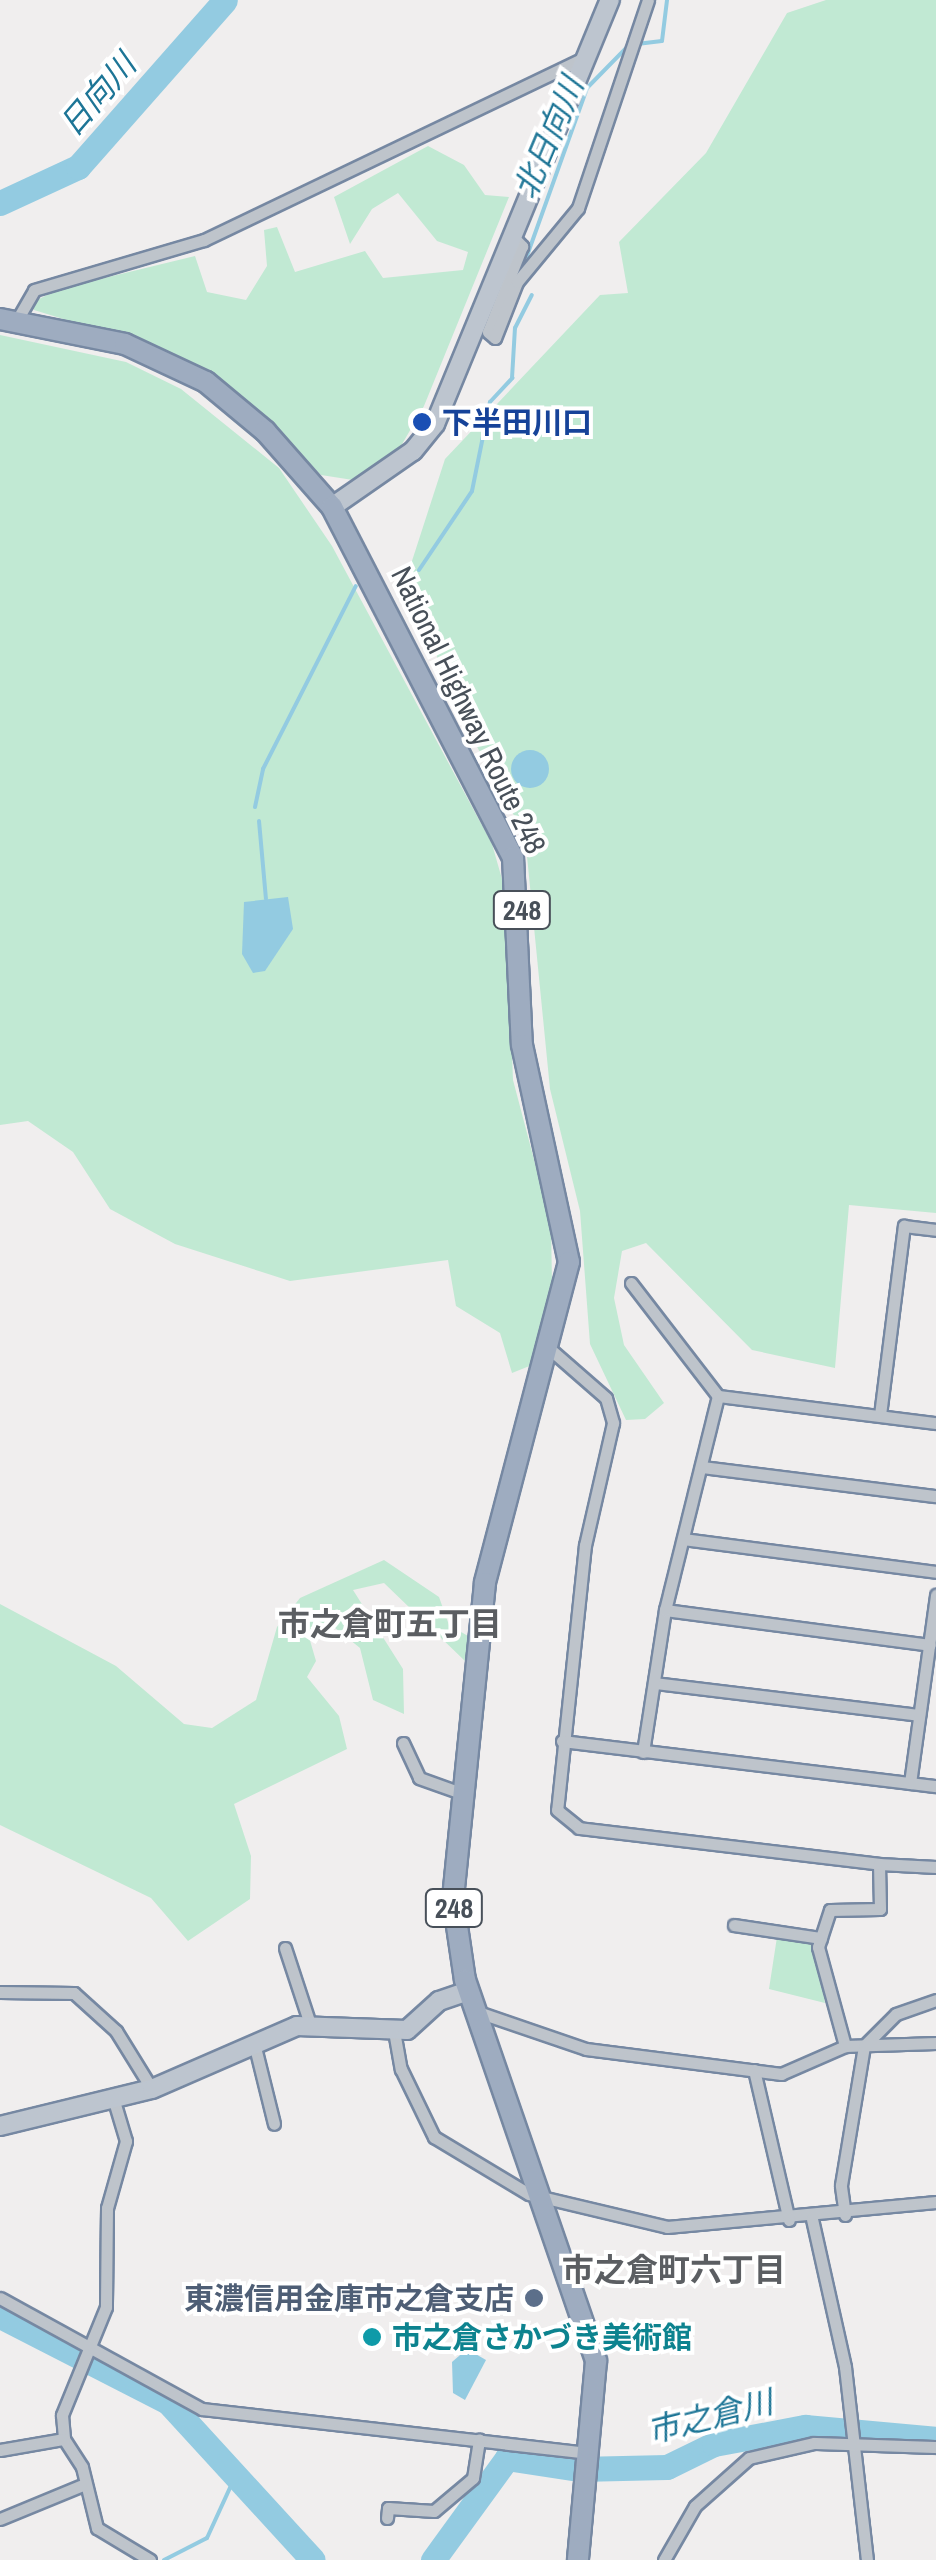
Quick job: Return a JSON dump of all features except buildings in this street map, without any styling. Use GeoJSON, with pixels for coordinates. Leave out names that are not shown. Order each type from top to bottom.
{"type":"FeatureCollection","features":[{"type":"Feature","properties":{"kind":"highway","name":"National Highway Route 248"},"geometry":{"type":"LineString","coordinates":[[8,320],[125,344],[206,382],[266,430],[332,507],[514,857],[522,1045],[567,1229],[551,1350],[485,1583],[461,1794],[454,1900],[472,2001],[543,2194],[596,2360],[594,2454],[578,2560]]}},
{"type":"Feature","properties":{"kind":"main road"},"geometry":{"type":"LineString","coordinates":[[332,507],[413,452],[435,424],[610,0]]}},
{"type":"Feature","properties":{"kind":"main road"},"geometry":{"type":"LineString","coordinates":[[0,2126],[152,2090],[311,2027],[394,2031],[472,2001]]}},
{"type":"Feature","properties":{"kind":"street"},"geometry":{"type":"LineString","coordinates":[[511,235],[522,246],[488,332],[495,338],[516,282],[578,208],[648,0]]}},
{"type":"Feature","properties":{"kind":"street"},"geometry":{"type":"LineString","coordinates":[[8,320],[34,290],[204,240],[584,58]]}},
{"type":"Feature","properties":{"kind":"street"},"geometry":{"type":"LineString","coordinates":[[880,1414],[904,1226],[936,1230]]}},
{"type":"Feature","properties":{"kind":"street"},"geometry":{"type":"LineString","coordinates":[[631,1283],[718,1396],[936,1423]]}},
{"type":"Feature","properties":{"kind":"street"},"geometry":{"type":"LineString","coordinates":[[551,1350],[606,1398],[613,1423],[585,1545],[562,1741],[558,1810],[579,1828],[879,1864],[936,1867]]}},
{"type":"Feature","properties":{"kind":"street"},"geometry":{"type":"LineString","coordinates":[[644,1752],[666,1610],[718,1396]]}},
{"type":"Feature","properties":{"kind":"street"},"geometry":{"type":"LineString","coordinates":[[702,1467],[936,1496]]}},
{"type":"Feature","properties":{"kind":"street"},"geometry":{"type":"LineString","coordinates":[[683,1539],[936,1572]]}},
{"type":"Feature","properties":{"kind":"street"},"geometry":{"type":"LineString","coordinates":[[910,1783],[936,1595]]}},
{"type":"Feature","properties":{"kind":"street"},"geometry":{"type":"LineString","coordinates":[[666,1610],[930,1645]]}},
{"type":"Feature","properties":{"kind":"street"},"geometry":{"type":"LineString","coordinates":[[655,1683],[920,1716]]}},
{"type":"Feature","properties":{"kind":"street"},"geometry":{"type":"LineString","coordinates":[[562,1741],[936,1786]]}},
{"type":"Feature","properties":{"kind":"street"},"geometry":{"type":"LineString","coordinates":[[403,1743],[419,1778],[461,1794]]}},
{"type":"Feature","properties":{"kind":"street"},"geometry":{"type":"LineString","coordinates":[[845,2046],[819,1972],[820,1938],[830,1910],[880,1910],[879,1864]]}},
{"type":"Feature","properties":{"kind":"street"},"geometry":{"type":"LineString","coordinates":[[734,1925],[820,1938]]}},
{"type":"Feature","properties":{"kind":"street"},"geometry":{"type":"LineString","coordinates":[[285,1948],[311,2027]]}},
{"type":"Feature","properties":{"kind":"street"},"geometry":{"type":"LineString","coordinates":[[0,1992],[74,1994],[116,2030],[152,2090]]}},
{"type":"Feature","properties":{"kind":"street"},"geometry":{"type":"LineString","coordinates":[[844,2215],[841,2185],[864,2046],[896,2014],[936,2000]]}},
{"type":"Feature","properties":{"kind":"street"},"geometry":{"type":"LineString","coordinates":[[472,2001],[586,2049],[754,2070],[812,2066],[845,2046],[936,2042]]}},
{"type":"Feature","properties":{"kind":"street"},"geometry":{"type":"LineString","coordinates":[[394,2031],[400,2070],[434,2137],[471,2164],[543,2194],[657,2226],[812,2219],[936,2202]]}},
{"type":"Feature","properties":{"kind":"street"},"geometry":{"type":"LineString","coordinates":[[255,2047],[274,2124]]}},
{"type":"Feature","properties":{"kind":"street"},"geometry":{"type":"LineString","coordinates":[[754,2070],[789,2220]]}},
{"type":"Feature","properties":{"kind":"street"},"geometry":{"type":"LineString","coordinates":[[114,2102],[126,2140],[107,2208],[96,2345],[62,2415],[64,2439],[82,2467],[80,2486],[97,2528],[150,2560]]}},
{"type":"Feature","properties":{"kind":"street"},"geometry":{"type":"LineString","coordinates":[[812,2219],[850,2412],[867,2560]]}},
{"type":"Feature","properties":{"kind":"street"},"geometry":{"type":"LineString","coordinates":[[0,2298],[96,2345],[202,2409],[594,2454]]}},
{"type":"Feature","properties":{"kind":"street"},"geometry":{"type":"LineString","coordinates":[[0,2450],[64,2439]]}},
{"type":"Feature","properties":{"kind":"street"},"geometry":{"type":"LineString","coordinates":[[387,2518],[388,2508],[434,2510],[473,2478],[479,2439]]}},
{"type":"Feature","properties":{"kind":"street"},"geometry":{"type":"LineString","coordinates":[[664,2560],[695,2506],[749,2458],[854,2442],[936,2446]]}},
{"type":"Feature","properties":{"kind":"street"},"geometry":{"type":"LineString","coordinates":[[0,2519],[80,2486]]}},
{"type":"Feature","properties":{"kind":"green space"},"geometry":{"type":"Polygon","coordinates":[[[826,0],[936,0],[936,1213],[849,1205],[835,1368],[752,1350],[646,1243],[622,1251],[614,1298],[624,1345],[664,1403],[645,1419],[626,1420],[590,1344],[580,1211],[550,1089],[525,836],[446,689],[411,564],[445,459],[600,295],[628,293],[619,242],[706,153],[787,13],[826,0]]]}},
{"type":"Feature","properties":{"kind":"green space"},"geometry":{"type":"Polygon","coordinates":[[[428,146],[464,165],[485,195],[509,197],[424,406],[401,446],[353,480],[321,475],[269,423],[151,346],[34,310],[31,303],[59,289],[195,256],[207,292],[246,300],[267,266],[264,230],[277,227],[295,272],[365,251],[383,278],[463,270],[468,252],[437,241],[398,193],[372,209],[350,244],[334,197],[428,146]]]}},
{"type":"Feature","properties":{"kind":"green space"},"geometry":{"type":"Polygon","coordinates":[[[0,335],[126,362],[181,389],[279,468],[332,546],[492,844],[506,893],[513,1080],[551,1224],[552,1284],[532,1365],[512,1373],[500,1333],[456,1306],[448,1260],[290,1281],[175,1244],[110,1209],[73,1152],[28,1121],[0,1125],[0,335]]]}},
{"type":"Feature","properties":{"kind":"green space"},"geometry":{"type":"Polygon","coordinates":[[[384,1560],[439,1597],[449,1625],[468,1636],[465,1661],[384,1583],[353,1590],[403,1669],[404,1714],[373,1700],[360,1648],[329,1623],[309,1637],[316,1661],[307,1677],[339,1716],[347,1749],[234,1804],[251,1856],[250,1899],[188,1941],[151,1898],[0,1825],[0,1604],[116,1666],[184,1724],[212,1728],[256,1700],[277,1627],[300,1598],[384,1560]]]}},
{"type":"Feature","properties":{"kind":"green space"},"geometry":{"type":"Polygon","coordinates":[[[777,1937],[814,1941],[825,2003],[769,1989],[777,1937]]]}},
{"type":"Feature","properties":{"kind":"water"},"geometry":{"type":"Polygon","coordinates":[[[530,750],[543,756],[549,769],[543,782],[530,788],[517,782],[511,769],[517,756],[530,750]]]}},
{"type":"Feature","properties":{"kind":"water"},"geometry":{"type":"Polygon","coordinates":[[[288,897],[293,929],[265,971],[253,973],[242,954],[244,902],[288,897]]]}},
{"type":"Feature","properties":{"kind":"water"},"geometry":{"type":"Polygon","coordinates":[[[467,2349],[486,2360],[465,2400],[453,2393],[452,2362],[467,2349]]]}},
{"type":"Feature","properties":{"kind":"waterway","name":"日向川"},"geometry":{"type":"LineString","coordinates":[[0,203],[78,167],[225,0]]}},
{"type":"Feature","properties":{"kind":"waterway","name":"北日向川"},"geometry":{"type":"LineString","coordinates":[[637,44],[662,41],[667,0]]}},
{"type":"Feature","properties":{"kind":"waterway","name":"北日向川"},"geometry":{"type":"LineString","coordinates":[[523,267],[587,88],[628,46]]}},
{"type":"Feature","properties":{"kind":"waterway","name":"北日向川"},"geometry":{"type":"LineString","coordinates":[[419,570],[472,491],[490,402],[512,378],[515,328],[532,295]]}},
{"type":"Feature","properties":{"kind":"waterway","name":"北日向川"},"geometry":{"type":"LineString","coordinates":[[255,807],[263,769],[356,586]]}},
{"type":"Feature","properties":{"kind":"waterway","name":"北日向川"},"geometry":{"type":"LineString","coordinates":[[259,821],[266,899]]}},
{"type":"Feature","properties":{"kind":"waterway","name":"市之倉川"},"geometry":{"type":"LineString","coordinates":[[0,2316],[168,2402],[313,2560]]}},
{"type":"Feature","properties":{"kind":"waterway","name":"市之倉川"},"geometry":{"type":"LineString","coordinates":[[433,2560],[507,2458],[578,2469],[667,2467],[714,2444],[805,2427],[936,2439]]}},
{"type":"Feature","properties":{"kind":"waterway"},"geometry":{"type":"LineString","coordinates":[[164,2560],[207,2538],[234,2479]]}},
{"type":"Feature","properties":{"kind":"place","name":"下半田川口"},"geometry":{"type":"Point","coordinates":[422,422]}},
{"type":"Feature","properties":{"kind":"place","name":"東濃信用金庫市之倉支店"},"geometry":{"type":"Point","coordinates":[534,2298]}},
{"type":"Feature","properties":{"kind":"place","name":"市之倉さかづき美術館"},"geometry":{"type":"Point","coordinates":[372,2337]}},
{"type":"Feature","properties":{"kind":"district","name":"市之倉町五丁目"},"geometry":{"type":"Point","coordinates":[390,1624]}},
{"type":"Feature","properties":{"kind":"district","name":"市之倉町六丁目"},"geometry":{"type":"Point","coordinates":[674,2270]}}]}
